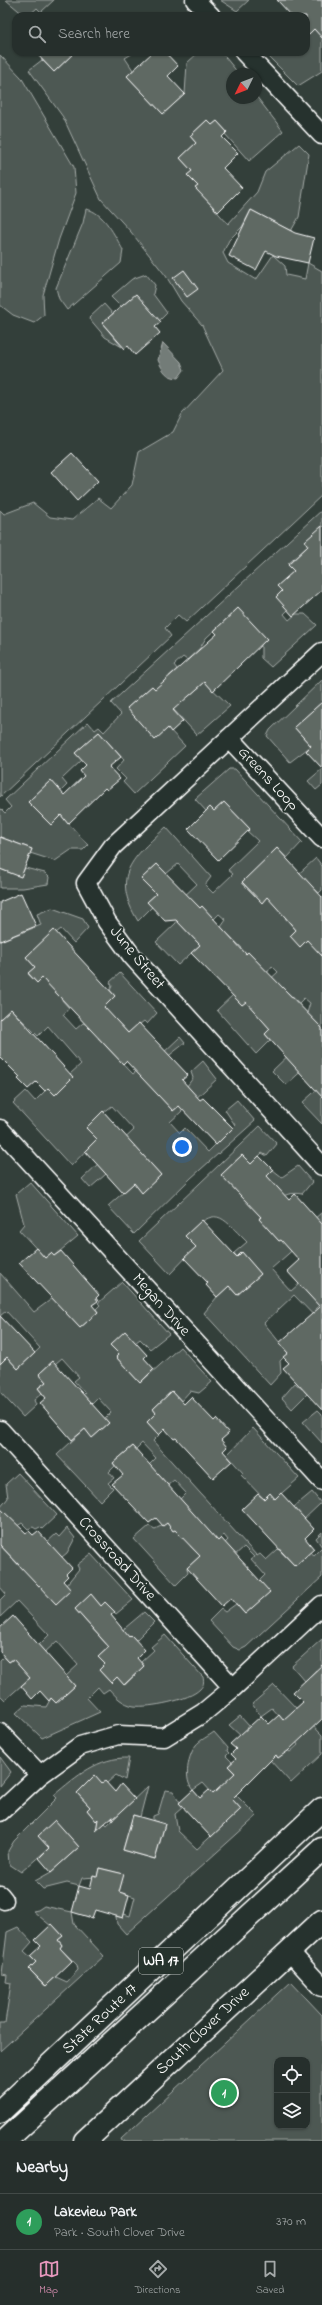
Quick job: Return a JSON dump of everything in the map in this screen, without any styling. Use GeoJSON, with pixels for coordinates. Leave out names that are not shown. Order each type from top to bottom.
{"type":"FeatureCollection","features":[{"type":"Feature","properties":{"kind":"main road","name":"State Route 17"},"geometry":{"type":"LineString","coordinates":[[0,2112],[322,1809]]}},
{"type":"Feature","properties":{"kind":"main road","name":"State Route 17"},"geometry":{"type":"LineString","coordinates":[[5,2141],[322,1849]]}},
{"type":"Feature","properties":{"kind":"main road","name":"South Clover Drive"},"geometry":{"type":"LineString","coordinates":[[85,2141],[322,1921]]}},
{"type":"Feature","properties":{"kind":"street"},"geometry":{"type":"LineString","coordinates":[[196,0],[207,12]]}},
{"type":"Feature","properties":{"kind":"street"},"geometry":{"type":"LineString","coordinates":[[248,56],[322,135]]}},
{"type":"Feature","properties":{"kind":"street","name":"June Street"},"geometry":{"type":"LineString","coordinates":[[322,652],[114,846],[86,883],[107,922],[132,956],[322,1166]]}},
{"type":"Feature","properties":{"kind":"street","name":"Greens Loop"},"geometry":{"type":"LineString","coordinates":[[229,738],[322,838]]}},
{"type":"Feature","properties":{"kind":"street","name":"Megan Drive"},"geometry":{"type":"LineString","coordinates":[[0,1129],[322,1481]]}},
{"type":"Feature","properties":{"kind":"street","name":"Crossroad Drive"},"geometry":{"type":"LineString","coordinates":[[0,1430],[233,1688]]}},
{"type":"Feature","properties":{"kind":"street"},"geometry":{"type":"LineString","coordinates":[[0,1812],[40,1775],[80,1746],[118,1735],[164,1737],[203,1713],[233,1688],[322,1605]]}},
{"type":"Feature","properties":{"kind":"street"},"geometry":{"type":"LineString","coordinates":[[0,1733],[40,1775]]}},
{"type":"Feature","properties":{"kind":"street"},"geometry":{"type":"LineString","coordinates":[[289,1951],[322,1987]]}},
{"type":"Feature","properties":{"kind":"shaded area"},"geometry":{"type":"Polygon","coordinates":[[[6,0],[54,0],[41,12],[37,8],[32,12],[20,12],[6,0]]]}},
{"type":"Feature","properties":{"kind":"shaded area"},"geometry":{"type":"Polygon","coordinates":[[[220,0],[249,0],[237,11],[220,0]]]}},
{"type":"Feature","properties":{"kind":"shaded area"},"geometry":{"type":"Polygon","coordinates":[[[314,29],[322,37],[322,71],[298,86],[268,56],[310,56],[310,33],[314,29]]]}},
{"type":"Feature","properties":{"kind":"shaded area"},"geometry":{"type":"Polygon","coordinates":[[[0,55],[21,77],[74,167],[76,193],[59,239],[43,295],[44,315],[34,323],[13,315],[0,305],[0,55]]]}},
{"type":"Feature","properties":{"kind":"shaded area"},"geometry":{"type":"Polygon","coordinates":[[[71,56],[128,56],[125,58],[133,70],[127,76],[163,114],[185,94],[187,63],[195,56],[224,56],[234,68],[226,68],[226,104],[262,104],[283,131],[249,161],[225,134],[227,132],[217,121],[212,125],[207,120],[190,136],[196,143],[180,158],[192,171],[188,175],[203,181],[196,188],[228,224],[257,192],[265,172],[299,144],[309,154],[299,217],[291,231],[251,210],[242,227],[229,240],[223,253],[228,263],[256,280],[273,255],[285,266],[286,275],[305,279],[308,263],[322,271],[322,495],[186,622],[178,615],[165,628],[171,636],[0,797],[0,510],[4,514],[33,503],[50,517],[72,520],[98,498],[111,508],[132,485],[139,452],[173,432],[182,414],[223,370],[202,325],[181,301],[166,276],[131,232],[101,199],[63,117],[29,70],[42,60],[54,72],[71,56]]]}},
{"type":"Feature","properties":{"kind":"shaded area"},"geometry":{"type":"Polygon","coordinates":[[[86,209],[92,211],[104,220],[113,232],[123,250],[121,263],[67,310],[59,299],[56,288],[83,223],[86,209]]]}},
{"type":"Feature","properties":{"kind":"shaded area"},"geometry":{"type":"Polygon","coordinates":[[[146,274],[155,285],[153,294],[167,313],[159,321],[136,294],[121,307],[111,297],[132,279],[146,274]]]}},
{"type":"Feature","properties":{"kind":"shaded area"},"geometry":{"type":"Polygon","coordinates":[[[104,304],[113,314],[102,323],[122,347],[105,337],[89,318],[104,304]]]}},
{"type":"Feature","properties":{"kind":"shaded area"},"geometry":{"type":"Polygon","coordinates":[[[163,343],[181,362],[184,370],[178,378],[165,373],[158,360],[163,343]]]}},
{"type":"Feature","properties":{"kind":"shaded area"},"geometry":{"type":"Polygon","coordinates":[[[322,510],[322,526],[308,546],[288,564],[294,571],[278,586],[282,591],[288,610],[284,614],[289,620],[296,614],[305,614],[317,625],[271,667],[261,658],[261,645],[267,639],[237,609],[206,638],[200,648],[187,660],[183,657],[174,665],[177,669],[169,676],[188,697],[205,682],[230,706],[197,735],[152,686],[127,708],[155,739],[168,728],[185,746],[134,794],[123,782],[126,779],[116,769],[124,760],[99,732],[75,753],[82,760],[62,779],[67,785],[61,791],[50,781],[29,801],[51,825],[61,815],[88,845],[83,850],[71,850],[55,861],[30,853],[32,849],[0,837],[0,808],[5,813],[11,807],[5,800],[88,722],[95,730],[99,727],[104,732],[121,714],[111,703],[322,510]]]}},
{"type":"Feature","properties":{"kind":"shaded area"},"geometry":{"type":"Polygon","coordinates":[[[322,680],[322,705],[320,704],[294,727],[311,746],[290,762],[267,736],[270,730],[322,680]]]}},
{"type":"Feature","properties":{"kind":"shaded area"},"geometry":{"type":"Polygon","coordinates":[[[229,769],[235,769],[302,842],[287,858],[277,848],[242,883],[262,902],[267,897],[270,900],[316,858],[322,866],[322,890],[319,893],[315,889],[285,918],[296,930],[300,947],[307,940],[322,944],[322,1048],[307,1066],[286,1085],[272,1071],[319,1026],[307,1013],[310,1003],[304,998],[299,1003],[287,992],[260,1017],[270,1029],[265,1034],[270,1040],[256,1054],[217,1010],[233,995],[242,1005],[278,972],[272,966],[267,973],[248,952],[230,969],[227,964],[242,948],[221,927],[226,920],[219,914],[214,919],[182,926],[200,945],[178,965],[156,942],[176,923],[181,899],[197,884],[178,864],[166,874],[157,864],[141,879],[156,894],[147,902],[152,907],[138,921],[130,905],[126,891],[126,879],[129,868],[135,858],[166,827],[211,877],[205,885],[213,893],[233,874],[228,870],[258,841],[247,831],[250,829],[224,802],[214,811],[210,807],[206,811],[195,799],[229,769]]]}},
{"type":"Feature","properties":{"kind":"shaded area"},"geometry":{"type":"Polygon","coordinates":[[[322,769],[322,785],[316,790],[308,781],[322,769]]]}},
{"type":"Feature","properties":{"kind":"shaded area"},"geometry":{"type":"Polygon","coordinates":[[[25,868],[45,873],[49,877],[48,884],[23,888],[0,888],[0,869],[11,873],[13,869],[23,872],[25,868]]]}},
{"type":"Feature","properties":{"kind":"shaded area"},"geometry":{"type":"Polygon","coordinates":[[[52,908],[83,919],[88,928],[74,943],[61,929],[56,933],[54,931],[26,957],[35,967],[28,974],[37,983],[42,978],[88,975],[62,1000],[69,1008],[63,1015],[76,1029],[83,1023],[85,1024],[115,996],[110,990],[112,986],[110,982],[120,973],[157,1013],[147,1024],[144,1021],[128,1033],[117,1021],[98,1038],[133,1074],[158,1052],[162,1054],[180,1037],[185,1043],[142,1077],[173,1111],[193,1093],[187,1086],[193,1078],[191,1072],[203,1061],[217,1079],[170,1122],[180,1133],[185,1128],[208,1152],[235,1125],[225,1110],[237,1100],[255,1121],[191,1178],[134,1234],[108,1206],[134,1183],[142,1192],[161,1175],[136,1148],[90,1188],[82,1179],[134,1130],[112,1106],[104,1112],[103,1111],[86,1128],[97,1139],[71,1166],[13,1103],[26,1091],[35,1101],[48,1088],[55,1095],[73,1077],[70,1074],[81,1064],[48,1026],[38,1036],[11,1009],[0,1019],[0,941],[41,925],[37,914],[52,908]]]}},
{"type":"Feature","properties":{"kind":"shaded area"},"geometry":{"type":"Polygon","coordinates":[[[322,1085],[322,1124],[302,1103],[322,1085]]]}},
{"type":"Feature","properties":{"kind":"shaded area"},"geometry":{"type":"Polygon","coordinates":[[[260,1126],[277,1144],[267,1156],[262,1153],[251,1164],[242,1155],[221,1175],[244,1198],[273,1170],[282,1177],[298,1166],[312,1182],[302,1194],[294,1193],[283,1196],[259,1218],[279,1241],[285,1236],[290,1241],[322,1212],[322,1224],[271,1269],[291,1291],[299,1284],[305,1290],[308,1287],[322,1303],[315,1309],[322,1317],[322,1324],[294,1295],[264,1323],[288,1353],[280,1361],[281,1373],[270,1385],[204,1313],[217,1297],[229,1286],[237,1295],[261,1274],[242,1253],[237,1257],[234,1253],[247,1242],[224,1220],[218,1217],[212,1217],[196,1226],[186,1235],[196,1247],[170,1274],[139,1241],[260,1126]]]}},
{"type":"Feature","properties":{"kind":"shaded area"},"geometry":{"type":"Polygon","coordinates":[[[30,1182],[78,1236],[54,1256],[51,1253],[45,1258],[19,1230],[24,1224],[16,1194],[30,1182]]]}},
{"type":"Feature","properties":{"kind":"shaded area"},"geometry":{"type":"Polygon","coordinates":[[[0,1273],[34,1312],[53,1298],[80,1328],[98,1312],[96,1309],[100,1305],[98,1303],[122,1282],[169,1334],[150,1349],[140,1339],[135,1343],[110,1345],[119,1354],[116,1357],[140,1383],[180,1347],[212,1382],[199,1393],[190,1391],[181,1401],[172,1391],[153,1409],[156,1413],[147,1422],[159,1435],[153,1441],[257,1556],[260,1554],[266,1560],[278,1549],[295,1566],[310,1552],[314,1555],[322,1547],[322,1577],[246,1647],[240,1650],[233,1647],[209,1621],[221,1609],[225,1612],[236,1604],[245,1614],[269,1592],[259,1581],[265,1575],[251,1559],[254,1557],[244,1547],[233,1557],[222,1546],[228,1540],[224,1535],[218,1541],[207,1530],[190,1546],[200,1556],[187,1568],[188,1573],[176,1585],[134,1539],[149,1526],[155,1529],[167,1523],[173,1531],[180,1499],[186,1493],[174,1480],[168,1485],[149,1465],[156,1458],[142,1443],[136,1449],[133,1446],[113,1463],[115,1466],[109,1472],[114,1478],[108,1483],[113,1488],[100,1501],[57,1455],[85,1429],[93,1437],[109,1423],[104,1419],[111,1412],[98,1398],[92,1404],[83,1395],[85,1393],[74,1381],[79,1377],[62,1358],[55,1364],[53,1361],[39,1374],[46,1382],[38,1388],[42,1393],[34,1400],[36,1405],[23,1417],[0,1392],[0,1356],[4,1360],[7,1357],[18,1369],[40,1348],[6,1311],[0,1316],[0,1273]]]}},
{"type":"Feature","properties":{"kind":"shaded area"},"geometry":{"type":"Polygon","coordinates":[[[322,1370],[322,1375],[304,1391],[307,1394],[292,1409],[282,1398],[295,1383],[302,1389],[322,1370]]]}},
{"type":"Feature","properties":{"kind":"shaded area"},"geometry":{"type":"Polygon","coordinates":[[[318,1410],[322,1414],[322,1443],[303,1422],[318,1410]]]}},
{"type":"Feature","properties":{"kind":"shaded area"},"geometry":{"type":"Polygon","coordinates":[[[253,1428],[299,1478],[275,1499],[270,1494],[264,1499],[241,1475],[243,1473],[227,1455],[253,1428]]]}},
{"type":"Feature","properties":{"kind":"shaded area"},"geometry":{"type":"Polygon","coordinates":[[[18,1473],[57,1515],[42,1529],[40,1527],[36,1529],[33,1527],[28,1529],[22,1523],[14,1528],[0,1508],[8,1498],[6,1484],[18,1473]]]}},
{"type":"Feature","properties":{"kind":"shaded area"},"geometry":{"type":"Polygon","coordinates":[[[312,1492],[321,1503],[301,1522],[297,1518],[300,1514],[294,1507],[312,1492]]]}},
{"type":"Feature","properties":{"kind":"shaded area"},"geometry":{"type":"Polygon","coordinates":[[[67,1528],[75,1538],[67,1553],[34,1579],[66,1585],[79,1569],[77,1565],[91,1554],[133,1600],[116,1614],[105,1602],[101,1606],[91,1595],[75,1609],[106,1644],[144,1612],[154,1622],[136,1640],[131,1635],[117,1648],[113,1643],[98,1657],[105,1664],[99,1670],[111,1683],[117,1677],[125,1685],[144,1666],[141,1662],[154,1650],[151,1647],[165,1635],[203,1677],[204,1680],[200,1689],[188,1697],[149,1706],[134,1706],[126,1704],[109,1689],[103,1693],[98,1687],[87,1698],[100,1712],[42,1738],[16,1713],[25,1705],[46,1707],[51,1698],[56,1703],[75,1686],[66,1676],[78,1665],[57,1641],[26,1670],[31,1677],[5,1700],[0,1695],[0,1661],[4,1657],[9,1662],[39,1645],[49,1635],[17,1601],[0,1617],[0,1600],[6,1594],[0,1587],[0,1545],[20,1567],[56,1534],[59,1537],[67,1528]]]}},
{"type":"Feature","properties":{"kind":"shaded area"},"geometry":{"type":"Polygon","coordinates":[[[322,1532],[322,1547],[316,1538],[322,1532]]]}},
{"type":"Feature","properties":{"kind":"shaded area"},"geometry":{"type":"Polygon","coordinates":[[[322,1639],[322,1676],[316,1670],[305,1681],[292,1666],[322,1639]]]}},
{"type":"Feature","properties":{"kind":"shaded area"},"geometry":{"type":"Polygon","coordinates":[[[274,1685],[322,1735],[322,1754],[291,1783],[247,1735],[243,1738],[229,1725],[240,1716],[278,1758],[287,1750],[290,1752],[298,1745],[283,1720],[272,1708],[261,1716],[252,1704],[274,1685]]]}},
{"type":"Feature","properties":{"kind":"shaded area"},"geometry":{"type":"Polygon","coordinates":[[[214,1732],[228,1748],[227,1751],[229,1753],[226,1756],[232,1762],[228,1766],[240,1779],[231,1790],[257,1816],[126,1934],[117,1924],[116,1916],[123,1918],[124,1914],[130,1916],[135,1897],[119,1892],[123,1874],[99,1868],[97,1877],[82,1878],[79,1886],[67,1883],[43,1889],[35,1881],[51,1872],[79,1847],[55,1821],[49,1848],[21,1872],[9,1864],[8,1851],[14,1841],[57,1798],[54,1795],[88,1769],[98,1764],[107,1761],[129,1758],[125,1780],[116,1775],[107,1783],[105,1781],[102,1783],[94,1776],[77,1793],[90,1807],[87,1810],[96,1820],[100,1818],[107,1825],[148,1786],[140,1817],[133,1815],[123,1850],[155,1859],[165,1824],[153,1821],[153,1816],[158,1814],[165,1790],[173,1791],[183,1807],[175,1814],[178,1831],[197,1849],[241,1809],[221,1787],[213,1794],[203,1783],[193,1790],[190,1786],[187,1774],[193,1749],[200,1741],[214,1732]]]}},
{"type":"Feature","properties":{"kind":"shaded area"},"geometry":{"type":"Polygon","coordinates":[[[0,1757],[11,1772],[0,1786],[0,1757]]]}},
{"type":"Feature","properties":{"kind":"shaded area"},"geometry":{"type":"Polygon","coordinates":[[[44,1906],[72,1912],[74,1924],[104,1956],[0,2051],[0,2023],[5,2023],[11,1983],[6,1982],[7,1975],[2,1974],[7,1932],[18,1927],[32,1942],[24,1951],[36,1962],[29,1969],[45,1986],[56,1977],[67,1982],[78,1970],[77,1965],[60,1948],[62,1945],[58,1940],[63,1936],[53,1925],[51,1926],[33,1911],[44,1906]]]}},
{"type":"Feature","properties":{"kind":"shaded area"},"geometry":{"type":"Polygon","coordinates":[[[291,1982],[322,2015],[322,2141],[122,2141],[121,2139],[291,1982]]]}},
{"type":"Feature","properties":{"kind":"building"},"geometry":{"type":"Polygon","coordinates":[[[277,0],[322,0],[322,38],[314,29],[310,33],[310,12],[288,12],[277,0]]]}},
{"type":"Feature","properties":{"kind":"building"},"geometry":{"type":"Polygon","coordinates":[[[39,56],[71,56],[54,72],[39,56]]]}},
{"type":"Feature","properties":{"kind":"building"},"geometry":{"type":"Polygon","coordinates":[[[149,56],[169,56],[178,66],[168,76],[185,94],[163,114],[127,76],[149,56]]]}},
{"type":"Feature","properties":{"kind":"building"},"geometry":{"type":"Polygon","coordinates":[[[207,120],[212,125],[217,121],[227,132],[222,137],[238,153],[223,168],[242,188],[218,212],[195,188],[198,186],[187,175],[192,171],[180,158],[196,143],[190,136],[207,120]]]}},
{"type":"Feature","properties":{"kind":"building"},"geometry":{"type":"Polygon","coordinates":[[[251,210],[295,233],[314,238],[308,263],[276,256],[266,251],[256,270],[229,256],[251,210]]]}},
{"type":"Feature","properties":{"kind":"building"},"geometry":{"type":"Polygon","coordinates":[[[184,270],[198,289],[187,297],[173,278],[184,270]]]}},
{"type":"Feature","properties":{"kind":"building"},"geometry":{"type":"Polygon","coordinates":[[[136,294],[161,322],[155,327],[160,333],[135,355],[128,346],[125,349],[102,323],[136,294]]]}},
{"type":"Feature","properties":{"kind":"building"},"geometry":{"type":"Polygon","coordinates":[[[72,453],[98,481],[77,501],[51,472],[72,453]]]}},
{"type":"Feature","properties":{"kind":"building"},"geometry":{"type":"Polygon","coordinates":[[[322,526],[322,590],[293,616],[276,597],[282,591],[277,586],[294,571],[288,565],[308,546],[305,541],[322,526]]]}},
{"type":"Feature","properties":{"kind":"building"},"geometry":{"type":"Polygon","coordinates":[[[238,608],[267,639],[213,691],[205,682],[173,710],[183,721],[171,732],[168,728],[155,740],[127,708],[152,686],[155,689],[217,634],[214,631],[238,608]]]}},
{"type":"Feature","properties":{"kind":"building"},"geometry":{"type":"Polygon","coordinates":[[[322,702],[322,768],[306,751],[311,746],[294,727],[322,702]]]}},
{"type":"Feature","properties":{"kind":"building"},"geometry":{"type":"Polygon","coordinates":[[[99,732],[121,757],[109,767],[120,779],[107,790],[105,788],[68,824],[61,815],[51,825],[28,802],[51,780],[64,795],[84,776],[80,771],[86,765],[75,753],[99,732]]]}},
{"type":"Feature","properties":{"kind":"building"},"geometry":{"type":"Polygon","coordinates":[[[224,802],[250,829],[218,860],[188,829],[210,807],[214,811],[224,802]]]}},
{"type":"Feature","properties":{"kind":"building"},"geometry":{"type":"Polygon","coordinates":[[[0,837],[32,849],[21,877],[0,869],[0,837]]]}},
{"type":"Feature","properties":{"kind":"building"},"geometry":{"type":"Polygon","coordinates":[[[277,848],[322,897],[322,956],[307,940],[300,947],[290,936],[296,930],[285,917],[267,897],[262,903],[242,882],[277,848]]]}},
{"type":"Feature","properties":{"kind":"building"},"geometry":{"type":"Polygon","coordinates":[[[157,864],[200,908],[202,906],[246,954],[248,952],[322,1028],[322,1097],[265,1034],[270,1029],[246,1002],[242,1005],[191,953],[200,945],[176,920],[165,921],[147,902],[156,894],[141,879],[157,864]]]}},
{"type":"Feature","properties":{"kind":"building"},"geometry":{"type":"Polygon","coordinates":[[[21,893],[36,926],[0,941],[0,902],[21,893]]]}},
{"type":"Feature","properties":{"kind":"building"},"geometry":{"type":"Polygon","coordinates":[[[54,930],[115,996],[104,1007],[128,1033],[139,1023],[188,1075],[182,1080],[200,1100],[203,1098],[233,1128],[216,1145],[179,1106],[173,1111],[126,1061],[123,1064],[42,978],[37,983],[28,973],[35,967],[26,957],[54,930]]]}},
{"type":"Feature","properties":{"kind":"building"},"geometry":{"type":"Polygon","coordinates":[[[11,1009],[73,1077],[55,1095],[48,1088],[45,1091],[36,1082],[28,1089],[18,1079],[20,1077],[0,1057],[0,1019],[11,1009]]]}},
{"type":"Feature","properties":{"kind":"building"},"geometry":{"type":"Polygon","coordinates":[[[103,1111],[161,1175],[142,1193],[134,1183],[123,1193],[85,1151],[97,1139],[86,1128],[103,1111]]]}},
{"type":"Feature","properties":{"kind":"building"},"geometry":{"type":"Polygon","coordinates":[[[242,1155],[251,1164],[259,1156],[273,1170],[267,1176],[289,1200],[295,1194],[322,1224],[322,1410],[283,1368],[289,1363],[283,1357],[288,1353],[279,1343],[320,1307],[287,1271],[299,1260],[281,1240],[279,1241],[259,1219],[261,1217],[221,1175],[242,1155]]]}},
{"type":"Feature","properties":{"kind":"building"},"geometry":{"type":"Polygon","coordinates":[[[202,1220],[237,1257],[242,1252],[261,1274],[237,1295],[229,1286],[217,1297],[206,1285],[208,1283],[184,1258],[196,1247],[185,1236],[202,1220]]]}},
{"type":"Feature","properties":{"kind":"building"},"geometry":{"type":"Polygon","coordinates":[[[36,1248],[45,1258],[51,1253],[54,1256],[61,1251],[99,1295],[96,1298],[98,1301],[92,1305],[98,1312],[80,1328],[19,1263],[36,1248]]]}},
{"type":"Feature","properties":{"kind":"building"},"geometry":{"type":"Polygon","coordinates":[[[0,1316],[35,1353],[18,1369],[7,1357],[0,1364],[0,1316]]]}},
{"type":"Feature","properties":{"kind":"building"},"geometry":{"type":"Polygon","coordinates":[[[125,1331],[147,1355],[144,1358],[154,1369],[140,1383],[116,1357],[119,1354],[110,1345],[125,1331]]]}},
{"type":"Feature","properties":{"kind":"building"},"geometry":{"type":"Polygon","coordinates":[[[53,1361],[109,1423],[92,1438],[85,1429],[72,1440],[40,1403],[46,1398],[38,1388],[46,1382],[39,1374],[53,1361]]]}},
{"type":"Feature","properties":{"kind":"building"},"geometry":{"type":"Polygon","coordinates":[[[172,1391],[184,1404],[191,1397],[214,1421],[216,1419],[229,1433],[221,1440],[227,1447],[223,1451],[232,1461],[213,1478],[176,1438],[174,1439],[165,1429],[159,1435],[147,1422],[156,1413],[153,1409],[172,1391]]]}},
{"type":"Feature","properties":{"kind":"building"},"geometry":{"type":"Polygon","coordinates":[[[133,1446],[218,1541],[221,1538],[270,1592],[245,1614],[231,1598],[222,1606],[187,1568],[200,1556],[175,1530],[173,1531],[167,1523],[163,1526],[156,1518],[149,1523],[112,1484],[123,1475],[113,1463],[133,1446]]]}},
{"type":"Feature","properties":{"kind":"building"},"geometry":{"type":"Polygon","coordinates":[[[270,1493],[275,1499],[281,1493],[314,1529],[305,1538],[314,1549],[295,1566],[242,1509],[258,1494],[264,1499],[270,1493]]]}},
{"type":"Feature","properties":{"kind":"building"},"geometry":{"type":"Polygon","coordinates":[[[0,1508],[26,1533],[29,1531],[33,1535],[38,1531],[72,1568],[66,1574],[68,1576],[63,1581],[71,1590],[56,1604],[0,1545],[0,1508]]]}},
{"type":"Feature","properties":{"kind":"building"},"geometry":{"type":"Polygon","coordinates":[[[91,1594],[101,1606],[105,1602],[115,1612],[111,1615],[129,1637],[131,1635],[145,1650],[137,1658],[144,1666],[124,1685],[117,1677],[111,1683],[99,1670],[105,1664],[98,1657],[109,1647],[75,1609],[91,1594]]]}},
{"type":"Feature","properties":{"kind":"building"},"geometry":{"type":"Polygon","coordinates":[[[13,1616],[75,1686],[56,1703],[51,1698],[49,1701],[40,1691],[32,1699],[21,1686],[30,1678],[13,1659],[9,1662],[0,1652],[0,1628],[13,1616]]]}},
{"type":"Feature","properties":{"kind":"building"},"geometry":{"type":"Polygon","coordinates":[[[322,1665],[322,1719],[288,1751],[278,1758],[276,1755],[232,1799],[241,1809],[211,1837],[179,1803],[193,1790],[200,1798],[209,1790],[213,1794],[235,1773],[228,1766],[236,1759],[231,1754],[236,1749],[230,1744],[261,1716],[269,1724],[279,1715],[283,1720],[303,1702],[293,1692],[322,1665]]]}},
{"type":"Feature","properties":{"kind":"building"},"geometry":{"type":"Polygon","coordinates":[[[95,1775],[102,1783],[105,1781],[115,1792],[121,1784],[135,1799],[111,1821],[113,1816],[96,1831],[98,1819],[96,1821],[87,1810],[90,1807],[77,1793],[95,1775]]]}},
{"type":"Feature","properties":{"kind":"building"},"geometry":{"type":"Polygon","coordinates":[[[133,1815],[165,1824],[155,1859],[123,1850],[133,1815]]]}},
{"type":"Feature","properties":{"kind":"building"},"geometry":{"type":"Polygon","coordinates":[[[55,1820],[79,1847],[51,1872],[39,1858],[49,1848],[38,1836],[55,1820]]]}},
{"type":"Feature","properties":{"kind":"building"},"geometry":{"type":"Polygon","coordinates":[[[99,1868],[124,1874],[119,1892],[129,1895],[123,1918],[95,1910],[92,1918],[72,1912],[79,1886],[90,1889],[93,1876],[97,1877],[99,1868]]]}},
{"type":"Feature","properties":{"kind":"building"},"geometry":{"type":"Polygon","coordinates":[[[52,1924],[63,1936],[58,1940],[62,1945],[60,1948],[72,1961],[46,1986],[29,1969],[36,1962],[30,1956],[41,1946],[35,1940],[52,1924]]]}},
{"type":"Feature","properties":{"kind":"place","name":"Lakeview Park"},"geometry":{"type":"Point","coordinates":[224,2093]}}]}
